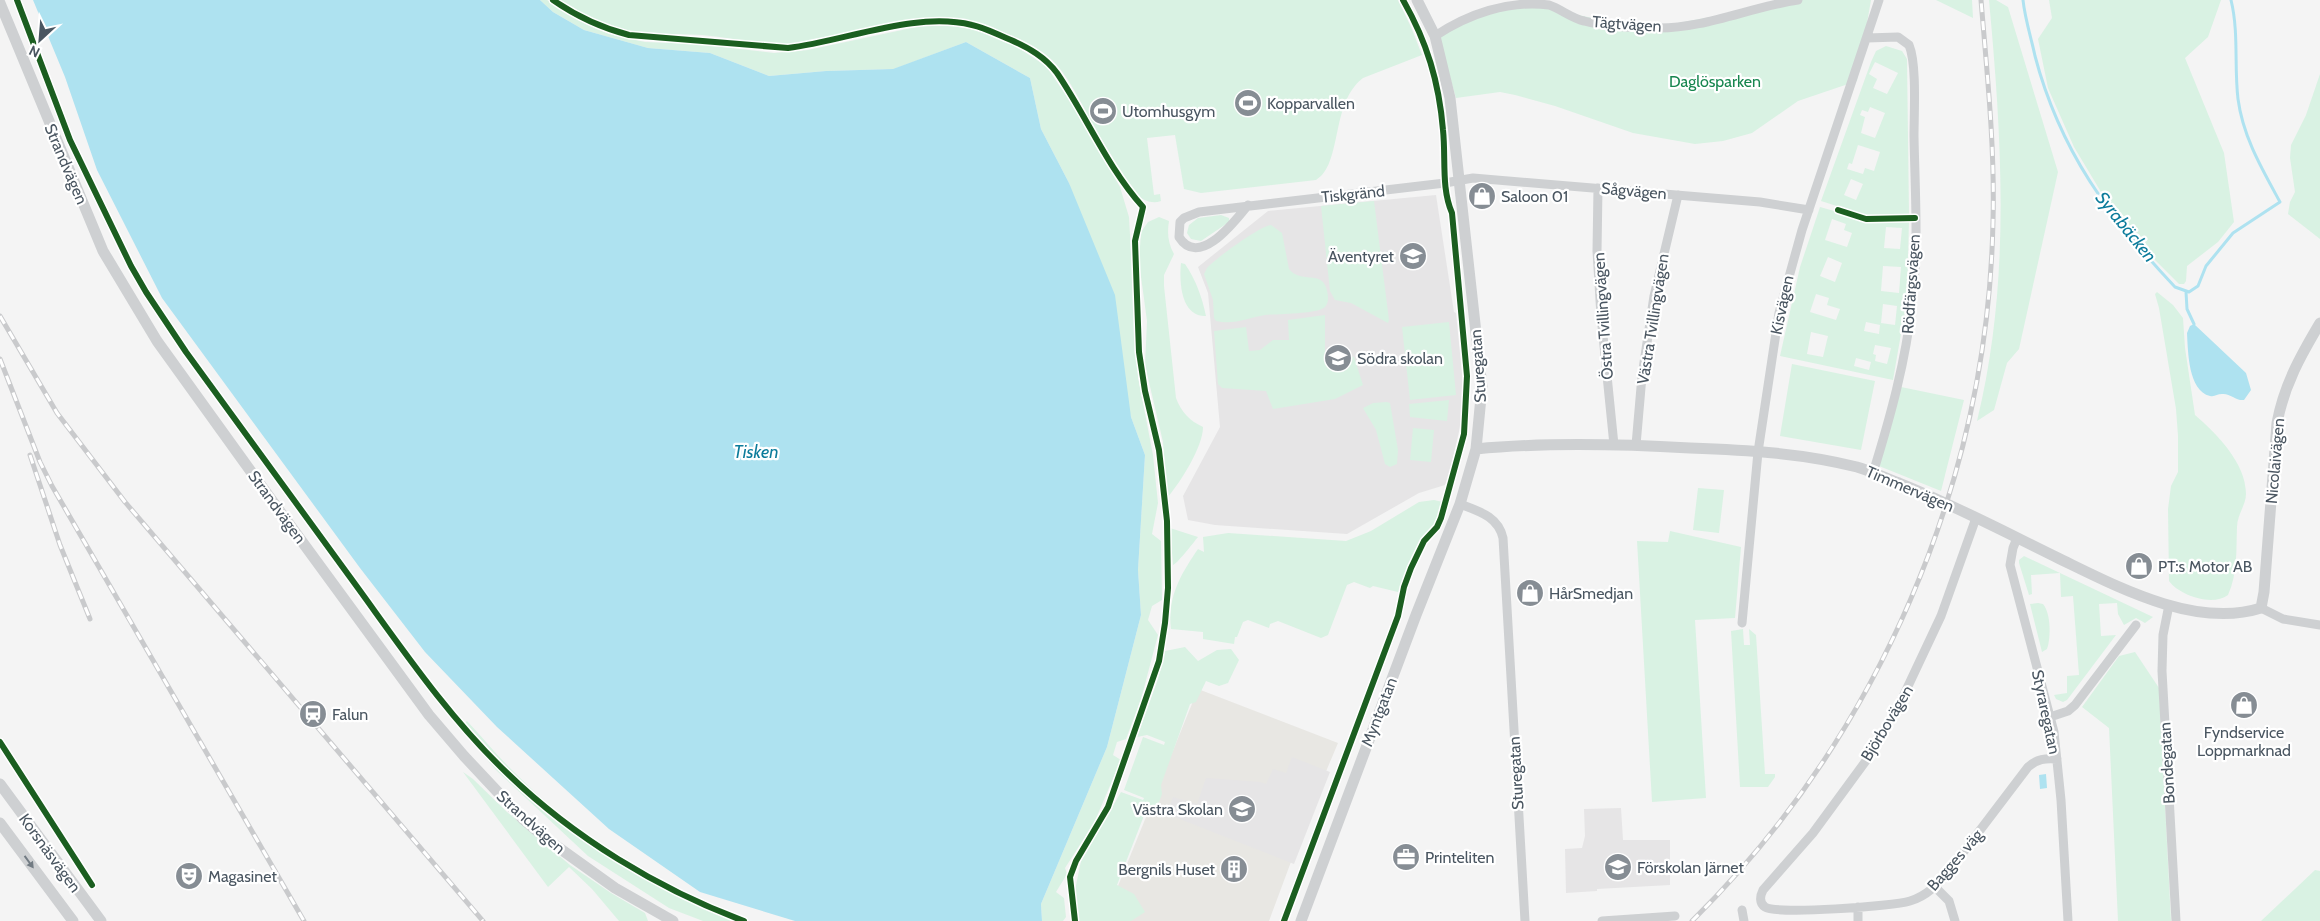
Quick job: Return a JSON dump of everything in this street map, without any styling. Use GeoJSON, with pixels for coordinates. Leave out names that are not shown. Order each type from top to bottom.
{"type":"FeatureCollection","features":[{"type":"Feature","properties":{"kind":"street","name":"Sturegatan"},"geometry":{"type":"LineString","coordinates":[[1417,0],[1435,36],[1450,98],[1482,388],[1476,449],[1460,504],[1485,514],[1498,526],[1502,538],[1525,921]]}},
{"type":"Feature","properties":{"kind":"street","name":"Tägtvägen"},"geometry":{"type":"LineString","coordinates":[[1435,36],[1460,20],[1501,4],[1557,4],[1574,18],[1598,24],[1658,28],[1706,22],[1758,8],[1798,0]]}},
{"type":"Feature","properties":{"kind":"street","name":"Kisvägen"},"geometry":{"type":"LineString","coordinates":[[1742,623],[1758,452],[1779,314],[1790,269],[1879,0]]}},
{"type":"Feature","properties":{"kind":"street","name":"Strandvägen"},"geometry":{"type":"LineString","coordinates":[[0,3],[103,251],[153,336],[265,492],[429,715],[523,819],[548,840],[615,888],[672,921]]}},
{"type":"Feature","properties":{"kind":"street","name":"Rödfärgsvägen"},"geometry":{"type":"LineString","coordinates":[[1867,38],[1898,37],[1909,45],[1913,62],[1914,105],[1915,265],[1912,303],[1892,410],[1873,473]]}},
{"type":"Feature","properties":{"kind":"street","name":"Sågvägen"},"geometry":{"type":"LineString","coordinates":[[1458,180],[1472,178],[1598,188],[1760,202],[1809,210]]}},
{"type":"Feature","properties":{"kind":"street","name":"Tiskgränd"},"geometry":{"type":"LineString","coordinates":[[1248,205],[1217,238],[1199,249],[1189,247],[1179,237],[1180,222],[1191,214],[1248,205],[1458,180]]}},
{"type":"Feature","properties":{"kind":"street","name":"Östra Tvillingvägen"},"geometry":{"type":"LineString","coordinates":[[1598,188],[1597,251],[1601,316],[1614,445]]}},
{"type":"Feature","properties":{"kind":"street","name":"Västra Tvillingvägen"},"geometry":{"type":"LineString","coordinates":[[1636,445],[1642,376],[1654,296],[1678,195]]}},
{"type":"Feature","properties":{"kind":"street","name":"Nicolaivägen"},"geometry":{"type":"LineString","coordinates":[[2261,608],[2264,592],[2277,423],[2281,398],[2294,366],[2320,323]]}},
{"type":"Feature","properties":{"kind":"street","name":"Timmervägen"},"geometry":{"type":"LineString","coordinates":[[1476,449],[1521,446],[1636,445],[1790,454],[1838,462],[1873,473],[1947,502],[1976,518],[2141,597],[2170,605],[2236,614],[2261,608]]}},
{"type":"Feature","properties":{"kind":"street","name":"Myntgatan"},"geometry":{"type":"LineString","coordinates":[[1301,921],[1418,607],[1460,504]]}},
{"type":"Feature","properties":{"kind":"street","name":"Björbovägen"},"geometry":{"type":"LineString","coordinates":[[1763,905],[1761,896],[1763,890],[1813,833],[1868,758],[1901,702],[1941,616],[1976,518]]}},
{"type":"Feature","properties":{"kind":"street","name":"Styraregatan"},"geometry":{"type":"LineString","coordinates":[[2017,538],[2011,553],[2010,566],[2050,717],[2057,759],[2062,808],[2068,921]]}},
{"type":"Feature","properties":{"kind":"street","name":"Bondegatan"},"geometry":{"type":"LineString","coordinates":[[2170,605],[2163,635],[2162,671],[2176,921]]}},
{"type":"Feature","properties":{"kind":"street"},"geometry":{"type":"LineString","coordinates":[[2261,608],[2283,619],[2320,625]]}},
{"type":"Feature","properties":{"kind":"street"},"geometry":{"type":"LineString","coordinates":[[2050,717],[2068,711],[2075,705],[2136,624]]}},
{"type":"Feature","properties":{"kind":"street","name":"Bagges väg"},"geometry":{"type":"LineString","coordinates":[[1763,905],[1772,910],[1858,907],[1910,901],[1923,896],[1935,887],[1968,848],[2028,767],[2035,761],[2045,758],[2057,759]]}},
{"type":"Feature","properties":{"kind":"street","name":"Korsnäsvägen"},"geometry":{"type":"LineString","coordinates":[[0,784],[100,921]]}},
{"type":"Feature","properties":{"kind":"street","name":"Korsnäsvägen"},"geometry":{"type":"LineString","coordinates":[[0,822],[73,921]]}},
{"type":"Feature","properties":{"kind":"street"},"geometry":{"type":"LineString","coordinates":[[1935,887],[1950,901],[1955,921]]}},
{"type":"Feature","properties":{"kind":"street"},"geometry":{"type":"LineString","coordinates":[[1858,907],[1858,921]]}},
{"type":"Feature","properties":{"kind":"street"},"geometry":{"type":"LineString","coordinates":[[1742,910],[1744,921]]}},
{"type":"Feature","properties":{"kind":"street"},"geometry":{"type":"LineString","coordinates":[[1602,921],[1674,916]]}},
{"type":"Feature","properties":{"kind":"shaded area","name":"Södra skolan"},"geometry":{"type":"Polygon","coordinates":[[[1436,195],[1454,312],[1456,313],[1464,394],[1460,427],[1445,485],[1419,493],[1347,534],[1215,525],[1188,520],[1183,496],[1220,427],[1208,293],[1198,267],[1268,211],[1436,195]]]}},
{"type":"Feature","properties":{"kind":"shaded area"},"geometry":{"type":"Polygon","coordinates":[[[1198,689],[1338,743],[1314,800],[1269,921],[1106,921],[1118,886],[1198,689]]]}},
{"type":"Feature","properties":{"kind":"shaded area","name":"Västra Skolan"},"geometry":{"type":"Polygon","coordinates":[[[1292,757],[1330,772],[1294,864],[1167,814],[1173,797],[1197,804],[1206,778],[1266,784],[1273,769],[1286,773],[1292,757]]]}},
{"type":"Feature","properties":{"kind":"shaded area","name":"Förskolan Järnet"},"geometry":{"type":"Polygon","coordinates":[[[1621,808],[1623,840],[1670,840],[1670,885],[1597,889],[1597,891],[1566,893],[1565,849],[1582,848],[1585,836],[1584,809],[1621,808]]]}},
{"type":"Feature","properties":{"kind":"green space"},"geometry":{"type":"Polygon","coordinates":[[[540,0],[547,0],[590,26],[609,34],[645,42],[696,44],[774,53],[808,50],[921,26],[953,26],[997,37],[1014,45],[1046,66],[1070,101],[1120,187],[1129,217],[1138,377],[1153,455],[1158,503],[1152,534],[1161,541],[1162,600],[1152,606],[1148,620],[1158,635],[1141,699],[1126,739],[1117,742],[1113,755],[1121,760],[1094,823],[1065,868],[1067,874],[1056,892],[1064,898],[1066,917],[1063,921],[1042,921],[1041,904],[1107,747],[1141,615],[1138,570],[1145,455],[1131,417],[1069,183],[1041,129],[1030,78],[966,42],[894,69],[826,71],[769,76],[710,53],[648,48],[584,30],[553,12],[540,0]]]}},
{"type":"Feature","properties":{"kind":"green space","name":"Kopparvallen"},"geometry":{"type":"Polygon","coordinates":[[[559,0],[1398,0],[1422,55],[1363,78],[1353,89],[1341,117],[1330,161],[1324,172],[1316,180],[1201,193],[1184,189],[1175,135],[1147,138],[1154,195],[1160,194],[1161,201],[1150,202],[1133,192],[1070,83],[1052,60],[1027,43],[983,25],[957,20],[931,20],[907,23],[831,39],[778,44],[702,35],[651,34],[624,30],[595,20],[559,0]]]}},
{"type":"Feature","properties":{"kind":"green space","name":"Daglösparken"},"geometry":{"type":"Polygon","coordinates":[[[1801,0],[1871,0],[1857,81],[1798,101],[1752,133],[1723,141],[1695,144],[1633,133],[1555,106],[1500,92],[1456,98],[1438,36],[1474,15],[1535,6],[1646,29],[1801,0]]]}},
{"type":"Feature","properties":{"kind":"green space"},"geometry":{"type":"Polygon","coordinates":[[[1936,0],[1972,0],[1973,18],[1936,0]]]}},
{"type":"Feature","properties":{"kind":"green space"},"geometry":{"type":"Polygon","coordinates":[[[1989,0],[1996,0],[2008,7],[2058,172],[2019,349],[2007,363],[1994,410],[1977,421],[1988,369],[1995,316],[2001,211],[1994,53],[1989,0]]]}},
{"type":"Feature","properties":{"kind":"green space"},"geometry":{"type":"Polygon","coordinates":[[[2049,0],[2221,0],[2208,37],[2185,58],[2224,153],[2234,222],[2218,242],[2187,266],[2184,284],[2179,284],[2155,260],[2107,202],[2074,147],[2048,88],[2038,39],[2052,18],[2049,0]]]}},
{"type":"Feature","properties":{"kind":"green space"},"geometry":{"type":"Polygon","coordinates":[[[1886,46],[1902,51],[1907,59],[1909,214],[1865,215],[1821,201],[1876,51],[1886,46]],[[1875,62],[1869,74],[1877,79],[1873,88],[1887,94],[1898,73],[1875,62]],[[1870,107],[1868,112],[1862,110],[1860,115],[1865,117],[1861,133],[1875,138],[1885,113],[1870,107]],[[1858,145],[1852,164],[1849,163],[1847,169],[1863,174],[1865,168],[1874,171],[1880,152],[1858,145]],[[1851,179],[1844,195],[1856,200],[1863,184],[1851,179]]]}},
{"type":"Feature","properties":{"kind":"green space"},"geometry":{"type":"Polygon","coordinates":[[[2320,74],[2320,239],[2288,214],[2290,202],[2295,192],[2290,158],[2291,145],[2306,115],[2320,74]]]}},
{"type":"Feature","properties":{"kind":"green space"},"geometry":{"type":"Polygon","coordinates":[[[1374,201],[1388,323],[1351,303],[1335,300],[1330,291],[1321,206],[1374,201]]]}},
{"type":"Feature","properties":{"kind":"green space"},"geometry":{"type":"Polygon","coordinates":[[[1820,207],[1873,222],[1909,220],[1907,299],[1893,380],[1780,356],[1800,267],[1820,207]],[[1832,219],[1825,240],[1847,247],[1852,233],[1844,230],[1846,224],[1832,219]],[[1886,227],[1884,248],[1900,249],[1902,228],[1886,227]],[[1828,257],[1820,276],[1835,282],[1842,263],[1828,257]],[[1883,266],[1881,291],[1899,293],[1901,267],[1883,266]],[[1816,294],[1810,312],[1836,320],[1840,309],[1827,305],[1829,298],[1816,294]],[[1883,304],[1881,323],[1895,325],[1897,306],[1883,304]],[[1866,322],[1864,331],[1879,334],[1880,325],[1866,322]],[[1811,332],[1807,354],[1823,357],[1828,336],[1811,332]],[[1875,345],[1873,354],[1876,355],[1875,361],[1887,364],[1891,348],[1875,345]],[[1856,358],[1854,366],[1869,370],[1871,362],[1856,358]]]}},
{"type":"Feature","properties":{"kind":"green space"},"geometry":{"type":"Polygon","coordinates":[[[1221,215],[1229,218],[1229,222],[1201,241],[1191,239],[1187,233],[1189,225],[1198,218],[1221,215]]]}},
{"type":"Feature","properties":{"kind":"green space"},"geometry":{"type":"Polygon","coordinates":[[[1159,217],[1169,221],[1168,238],[1174,254],[1164,275],[1164,286],[1176,398],[1186,416],[1203,427],[1195,454],[1167,498],[1163,442],[1145,365],[1147,321],[1139,262],[1141,232],[1148,222],[1159,217]]]}},
{"type":"Feature","properties":{"kind":"green space"},"geometry":{"type":"Polygon","coordinates":[[[1271,225],[1282,233],[1289,269],[1298,276],[1322,281],[1328,293],[1327,305],[1315,311],[1265,315],[1235,322],[1216,321],[1214,318],[1213,300],[1204,274],[1207,268],[1238,243],[1271,225]]]}},
{"type":"Feature","properties":{"kind":"green space"},"geometry":{"type":"Polygon","coordinates":[[[1181,263],[1185,264],[1195,282],[1206,316],[1198,315],[1191,311],[1183,297],[1181,263]]]}},
{"type":"Feature","properties":{"kind":"green space"},"geometry":{"type":"Polygon","coordinates":[[[2157,292],[2173,305],[2183,318],[2185,348],[2195,415],[2229,450],[2236,460],[2245,482],[2246,498],[2237,523],[2236,561],[2231,587],[2228,595],[2213,600],[2205,600],[2188,595],[2180,591],[2169,581],[2168,509],[2171,486],[2178,472],[2178,436],[2176,409],[2155,294],[2157,292]]]}},
{"type":"Feature","properties":{"kind":"green space"},"geometry":{"type":"Polygon","coordinates":[[[1325,315],[1325,351],[1354,357],[1363,385],[1335,399],[1273,409],[1266,391],[1222,388],[1218,384],[1214,331],[1246,327],[1249,351],[1260,350],[1273,340],[1289,340],[1288,320],[1325,315]]]}},
{"type":"Feature","properties":{"kind":"green space"},"geometry":{"type":"Polygon","coordinates":[[[1449,322],[1456,395],[1410,400],[1402,327],[1449,322]]]}},
{"type":"Feature","properties":{"kind":"green space"},"geometry":{"type":"Polygon","coordinates":[[[1792,364],[1875,381],[1861,450],[1780,436],[1792,364]]]}},
{"type":"Feature","properties":{"kind":"green space"},"geometry":{"type":"Polygon","coordinates":[[[1901,387],[1964,400],[1941,491],[1879,466],[1901,387]]]}},
{"type":"Feature","properties":{"kind":"green space"},"geometry":{"type":"Polygon","coordinates":[[[1449,400],[1447,421],[1410,417],[1409,404],[1449,400]]]}},
{"type":"Feature","properties":{"kind":"green space"},"geometry":{"type":"Polygon","coordinates":[[[1373,403],[1390,403],[1398,450],[1397,464],[1390,467],[1385,464],[1376,430],[1363,408],[1373,403]]]}},
{"type":"Feature","properties":{"kind":"green space"},"geometry":{"type":"Polygon","coordinates":[[[1413,428],[1434,430],[1431,462],[1410,460],[1413,428]]]}},
{"type":"Feature","properties":{"kind":"green space"},"geometry":{"type":"Polygon","coordinates":[[[1698,488],[1724,490],[1719,533],[1693,530],[1698,488]]]}},
{"type":"Feature","properties":{"kind":"green space"},"geometry":{"type":"Polygon","coordinates":[[[1434,500],[1447,503],[1437,527],[1414,559],[1405,579],[1402,593],[1373,586],[1370,588],[1354,582],[1347,585],[1328,635],[1321,638],[1278,621],[1270,624],[1269,628],[1248,620],[1243,622],[1237,637],[1235,637],[1234,644],[1203,639],[1203,632],[1171,629],[1170,617],[1173,596],[1181,577],[1198,549],[1204,552],[1203,537],[1228,533],[1346,541],[1371,531],[1419,502],[1434,500]]]}},
{"type":"Feature","properties":{"kind":"green space"},"geometry":{"type":"Polygon","coordinates":[[[1170,528],[1198,537],[1173,565],[1170,528]]]}},
{"type":"Feature","properties":{"kind":"green space"},"geometry":{"type":"Polygon","coordinates":[[[1670,531],[1741,547],[1735,618],[1695,620],[1706,798],[1652,802],[1637,541],[1668,542],[1670,531]]]}},
{"type":"Feature","properties":{"kind":"green space"},"geometry":{"type":"Polygon","coordinates":[[[2024,556],[2060,573],[2031,575],[2032,594],[2029,595],[2019,563],[2019,560],[2024,556]]]}},
{"type":"Feature","properties":{"kind":"green space"},"geometry":{"type":"Polygon","coordinates":[[[2060,573],[2153,617],[2145,623],[2136,618],[2124,625],[2118,614],[2117,603],[2099,604],[2101,636],[2116,635],[2067,700],[2063,702],[2056,699],[2054,695],[2067,693],[2067,676],[2079,675],[2073,596],[2061,597],[2060,573]]]}},
{"type":"Feature","properties":{"kind":"green space"},"geometry":{"type":"Polygon","coordinates":[[[2030,604],[2043,604],[2046,608],[2050,626],[2047,649],[2042,652],[2030,604]]]}},
{"type":"Feature","properties":{"kind":"green space"},"geometry":{"type":"Polygon","coordinates":[[[1743,629],[1744,645],[1750,645],[1749,629],[1756,635],[1765,774],[1775,774],[1768,787],[1740,787],[1731,631],[1743,629]]]}},
{"type":"Feature","properties":{"kind":"green space"},"geometry":{"type":"Polygon","coordinates":[[[1185,647],[1198,661],[1217,650],[1231,649],[1239,660],[1228,683],[1219,686],[1206,681],[1196,702],[1190,704],[1161,785],[1162,794],[1159,802],[1145,813],[1117,885],[1134,894],[1145,912],[1131,921],[1078,921],[1073,900],[1081,861],[1121,792],[1143,800],[1144,798],[1124,790],[1143,737],[1164,745],[1165,742],[1147,735],[1137,737],[1158,679],[1165,651],[1185,647]]]}},
{"type":"Feature","properties":{"kind":"green space"},"geometry":{"type":"Polygon","coordinates":[[[2135,652],[2159,688],[2171,921],[2118,921],[2109,728],[2082,707],[2119,656],[2135,652]]]}},
{"type":"Feature","properties":{"kind":"green space"},"geometry":{"type":"Polygon","coordinates":[[[467,721],[517,775],[567,819],[595,840],[655,879],[686,896],[748,921],[703,921],[669,908],[588,856],[496,770],[460,728],[467,721]]]}},
{"type":"Feature","properties":{"kind":"green space"},"geometry":{"type":"Polygon","coordinates":[[[463,772],[570,865],[645,913],[648,921],[619,921],[592,889],[569,867],[548,887],[463,772]]]}},
{"type":"Feature","properties":{"kind":"green space"},"geometry":{"type":"Polygon","coordinates":[[[2315,870],[2320,871],[2320,921],[2261,921],[2315,870]]]}},
{"type":"Feature","properties":{"kind":"water","name":"Tisken"},"geometry":{"type":"Polygon","coordinates":[[[33,0],[540,0],[553,12],[584,30],[648,48],[710,53],[769,76],[826,71],[893,69],[966,42],[1030,78],[1041,129],[1069,183],[1115,295],[1131,417],[1145,455],[1138,570],[1141,615],[1107,747],[1041,904],[1042,921],[795,921],[700,892],[609,829],[497,727],[425,652],[360,568],[162,298],[97,170],[65,77],[33,0]]]}},
{"type":"Feature","properties":{"kind":"water"},"geometry":{"type":"Polygon","coordinates":[[[2194,324],[2246,373],[2251,390],[2244,400],[2225,394],[2210,396],[2203,393],[2197,387],[2193,379],[2187,341],[2187,333],[2190,326],[2194,324]]]}},
{"type":"Feature","properties":{"kind":"water"},"geometry":{"type":"Polygon","coordinates":[[[2046,774],[2047,788],[2040,789],[2039,775],[2046,774]]]}},
{"type":"Feature","properties":{"kind":"waterway","name":"Syrabäcken"},"geometry":{"type":"LineString","coordinates":[[2023,0],[2035,56],[2045,90],[2073,152],[2108,208],[2129,235],[2175,287],[2189,292],[2198,286],[2206,266],[2233,233],[2280,202],[2254,152],[2244,126],[2238,99],[2235,25],[2231,0]]}},
{"type":"Feature","properties":{"kind":"waterway"},"geometry":{"type":"LineString","coordinates":[[2186,292],[2187,309],[2194,324]]}},
{"type":"Feature","properties":{"kind":"railway"},"geometry":{"type":"LineString","coordinates":[[1692,921],[1758,849],[1817,771],[1868,687],[1910,600],[1945,509],[1970,415],[1986,318],[1993,221],[1990,110],[1981,0]]}},
{"type":"Feature","properties":{"kind":"railway"},"geometry":{"type":"LineString","coordinates":[[0,316],[57,413],[125,502],[483,921]]}},
{"type":"Feature","properties":{"kind":"railway"},"geometry":{"type":"LineString","coordinates":[[0,359],[40,462],[52,486],[304,921]]}},
{"type":"Feature","properties":{"kind":"railway"},"geometry":{"type":"LineString","coordinates":[[30,455],[60,545],[90,619]]}},
{"type":"Feature","properties":{"kind":"cycle path"},"geometry":{"type":"LineString","coordinates":[[17,0],[70,140],[131,266],[146,292],[186,352],[442,702],[507,773],[560,819],[588,840],[649,877],[712,908],[744,921]]}},
{"type":"Feature","properties":{"kind":"cycle path"},"geometry":{"type":"LineString","coordinates":[[553,0],[590,21],[629,35],[788,48],[904,24],[950,22],[982,28],[1030,50],[1052,67],[1068,90],[1108,159],[1130,192],[1143,207],[1135,241],[1139,352],[1145,391],[1159,450],[1167,521],[1168,588],[1165,623],[1159,661],[1108,807],[1076,861],[1070,877],[1075,921]]}},
{"type":"Feature","properties":{"kind":"cycle path"},"geometry":{"type":"LineString","coordinates":[[1284,921],[1398,616],[1404,587],[1411,568],[1424,541],[1437,527],[1441,518],[1464,434],[1467,376],[1452,213],[1445,183],[1441,112],[1435,79],[1425,47],[1403,0]]}},
{"type":"Feature","properties":{"kind":"cycle path"},"geometry":{"type":"LineString","coordinates":[[1838,210],[1866,219],[1915,218]]}},
{"type":"Feature","properties":{"kind":"cycle path"},"geometry":{"type":"LineString","coordinates":[[0,742],[92,885]]}},
{"type":"Feature","properties":{"kind":"place","name":"Kopparvallen"},"geometry":{"type":"Point","coordinates":[1248,103]}},
{"type":"Feature","properties":{"kind":"place","name":"Utomhusgym"},"geometry":{"type":"Point","coordinates":[1103,111]}},
{"type":"Feature","properties":{"kind":"place","name":"Saloon 01"},"geometry":{"type":"Point","coordinates":[1482,196]}},
{"type":"Feature","properties":{"kind":"place","name":"Äventyret"},"geometry":{"type":"Point","coordinates":[1413,256]}},
{"type":"Feature","properties":{"kind":"place","name":"Södra skolan"},"geometry":{"type":"Point","coordinates":[1338,358]}},
{"type":"Feature","properties":{"kind":"place","name":"PT:s Motor AB"},"geometry":{"type":"Point","coordinates":[2139,566]}},
{"type":"Feature","properties":{"kind":"place","name":"HårSmedjan"},"geometry":{"type":"Point","coordinates":[1530,593]}},
{"type":"Feature","properties":{"kind":"place","name":"Fyndservice Loppmarknad"},"geometry":{"type":"Point","coordinates":[2244,705]}},
{"type":"Feature","properties":{"kind":"place","name":"Falun"},"geometry":{"type":"Point","coordinates":[313,714]}},
{"type":"Feature","properties":{"kind":"place","name":"Västra Skolan"},"geometry":{"type":"Point","coordinates":[1242,809]}},
{"type":"Feature","properties":{"kind":"place","name":"Printeliten"},"geometry":{"type":"Point","coordinates":[1406,857]}},
{"type":"Feature","properties":{"kind":"place","name":"Förskolan Järnet"},"geometry":{"type":"Point","coordinates":[1618,867]}},
{"type":"Feature","properties":{"kind":"place","name":"Bergnils Huset"},"geometry":{"type":"Point","coordinates":[1234,869]}},
{"type":"Feature","properties":{"kind":"place","name":"Magasinet"},"geometry":{"type":"Point","coordinates":[189,876]}}]}
